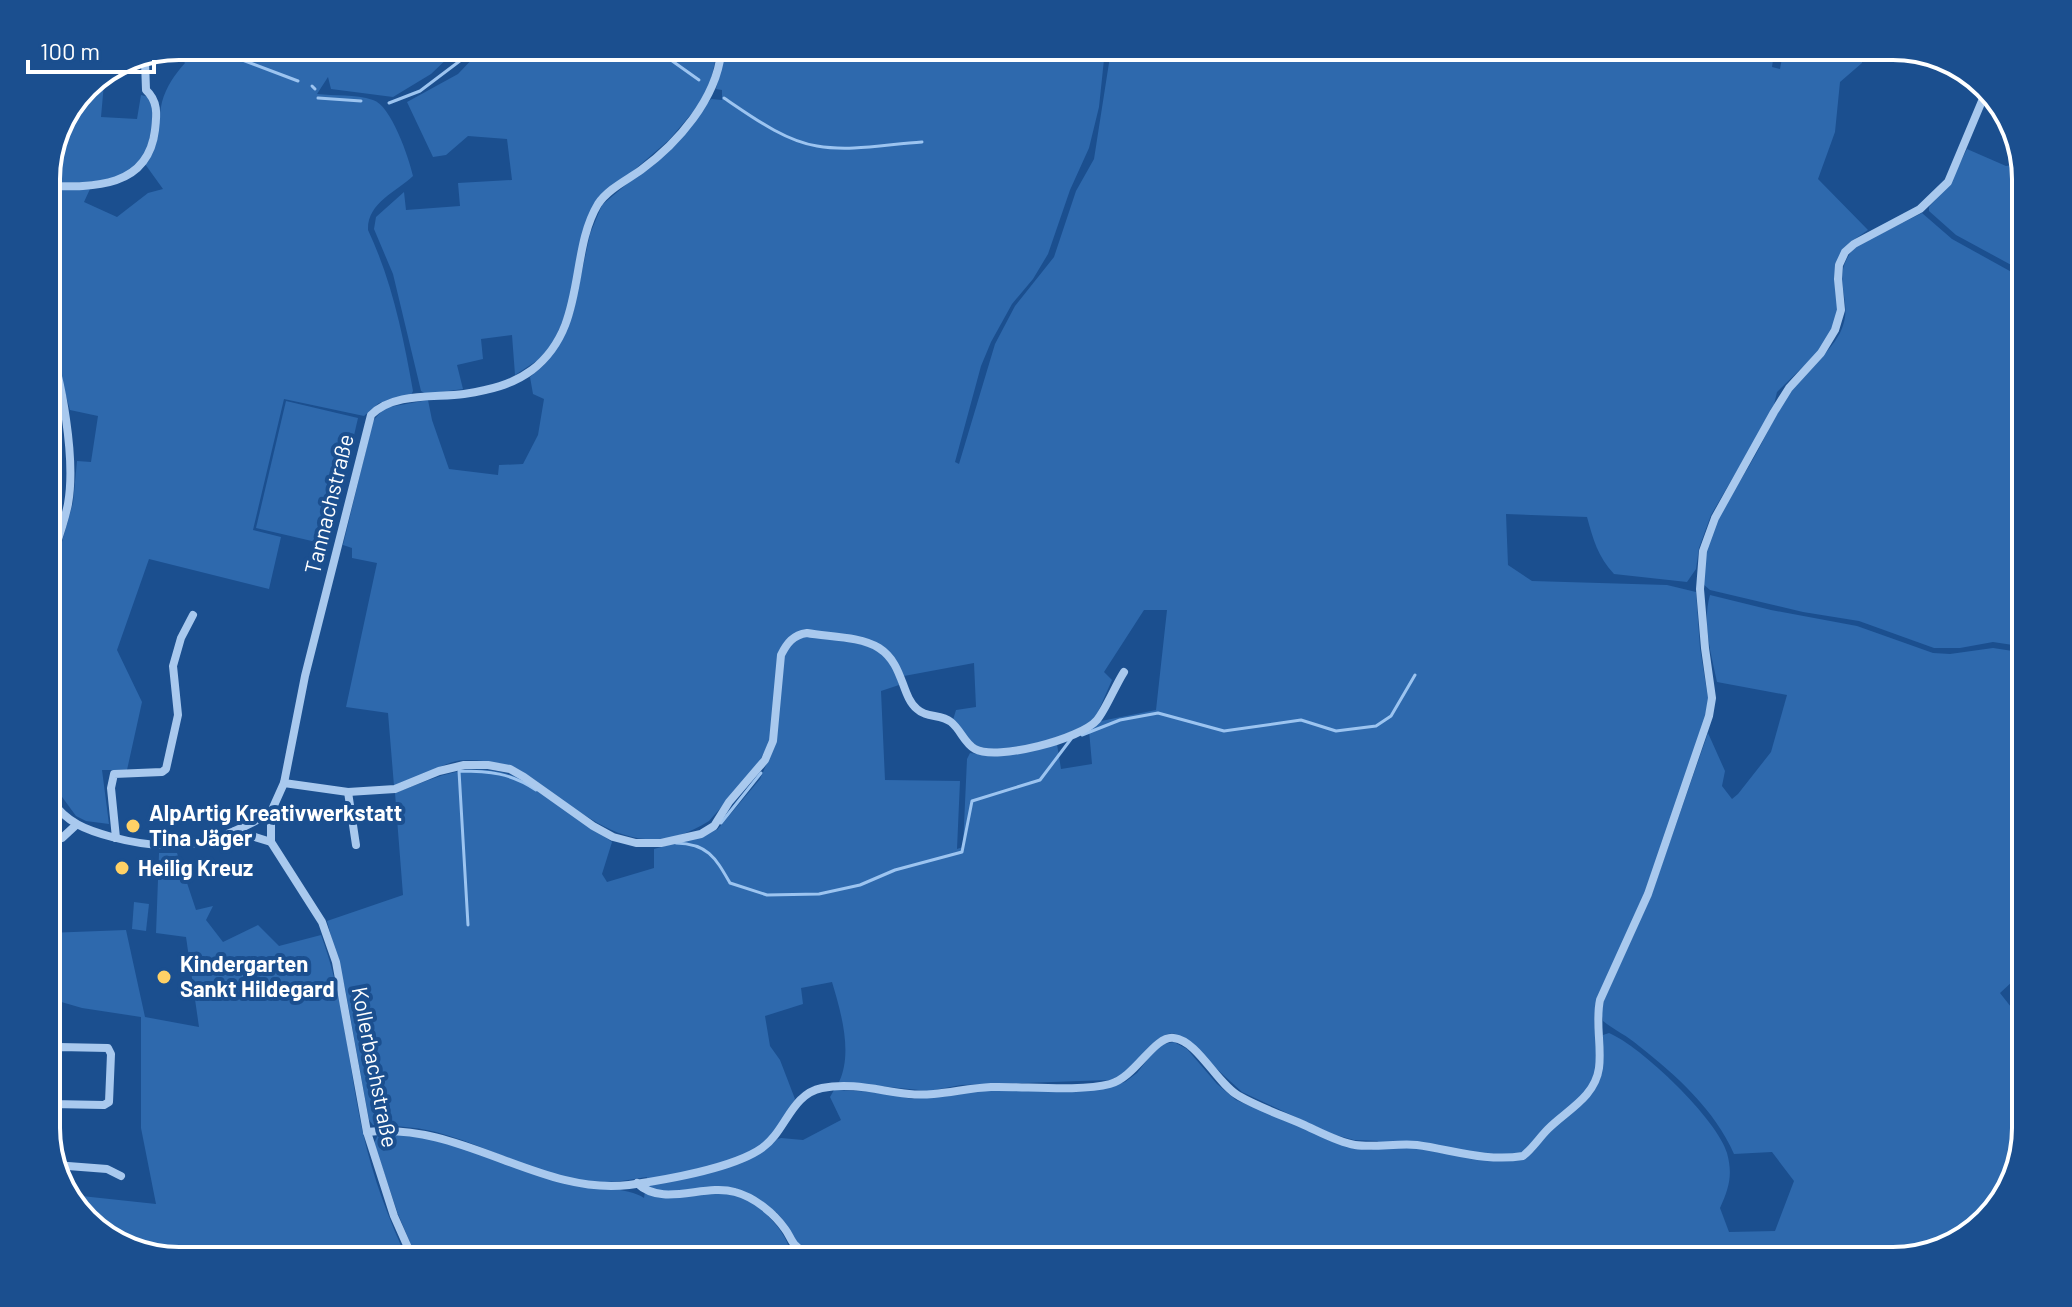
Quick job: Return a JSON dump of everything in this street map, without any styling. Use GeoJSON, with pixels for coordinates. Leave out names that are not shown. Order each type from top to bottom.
{"type":"FeatureCollection","features":[{"type":"Feature","properties":{"kind":"street","name":"Tannachstraße"},"geometry":{"type":"LineString","coordinates":[[271,842],[271,812],[284,783],[305,676],[371,415],[382,406],[398,401],[465,394],[502,386],[543,360],[555,344],[570,312],[587,234],[599,203],[672,142],[701,108],[720,60]]}},
{"type":"Feature","properties":{"kind":"street"},"geometry":{"type":"LineString","coordinates":[[60,186],[109,184],[140,166],[148,155],[157,107],[153,96],[146,90],[145,65]]}},
{"type":"Feature","properties":{"kind":"street"},"geometry":{"type":"LineString","coordinates":[[367,1132],[386,1129],[421,1132],[567,1179],[601,1185],[637,1183],[734,1162],[762,1148],[778,1132],[801,1097],[818,1088],[843,1085],[929,1094],[990,1087],[1097,1086],[1111,1084],[1135,1070],[1151,1049],[1162,1040],[1174,1038],[1190,1047],[1239,1096],[1355,1145],[1398,1143],[1472,1157],[1523,1156],[1560,1117],[1586,1097],[1597,1078],[1600,1064],[1597,1012],[1600,1000],[1648,894],[1709,716],[1712,698],[1700,589],[1703,551],[1715,518],[1789,388],[1821,353],[1835,330],[1841,310],[1839,265],[1845,252],[1854,244],[1926,205],[1948,182],[1983,100]]}},
{"type":"Feature","properties":{"kind":"street"},"geometry":{"type":"LineString","coordinates":[[60,391],[70,478],[68,503],[60,530]]}},
{"type":"Feature","properties":{"kind":"street"},"geometry":{"type":"LineString","coordinates":[[116,838],[111,788],[114,774],[162,772],[166,769],[178,715],[173,666],[181,638],[193,615]]}},
{"type":"Feature","properties":{"kind":"street"},"geometry":{"type":"LineString","coordinates":[[284,783],[348,792],[395,789],[439,771],[464,765],[510,769],[613,837],[636,843],[661,843],[701,834],[714,826],[729,802],[765,760],[773,741],[781,655],[786,645],[798,634],[877,646],[894,662],[914,707],[948,720],[967,744],[986,753],[1035,746],[1086,729],[1100,717],[1111,691],[1124,672]]}},
{"type":"Feature","properties":{"kind":"street"},"geometry":{"type":"LineString","coordinates":[[348,792],[356,845]]}},
{"type":"Feature","properties":{"kind":"street"},"geometry":{"type":"LineString","coordinates":[[60,812],[76,825],[116,838],[167,847],[188,845],[235,831],[271,812]]}},
{"type":"Feature","properties":{"kind":"street"},"geometry":{"type":"LineString","coordinates":[[60,839],[76,825]]}},
{"type":"Feature","properties":{"kind":"street"},"geometry":{"type":"LineString","coordinates":[[235,831],[271,842]]}},
{"type":"Feature","properties":{"kind":"street","name":"Kollerbachstraße"},"geometry":{"type":"LineString","coordinates":[[271,842],[318,913],[336,962],[367,1132],[394,1216],[408,1247]]}},
{"type":"Feature","properties":{"kind":"street"},"geometry":{"type":"LineString","coordinates":[[60,1047],[108,1048],[111,1054],[109,1102],[104,1105],[60,1104]]}},
{"type":"Feature","properties":{"kind":"street"},"geometry":{"type":"LineString","coordinates":[[66,1166],[107,1169],[121,1176]]}},
{"type":"Feature","properties":{"kind":"street"},"geometry":{"type":"LineString","coordinates":[[637,1183],[646,1192],[656,1193],[733,1191],[767,1210],[784,1227],[797,1247]]}},
{"type":"Feature","properties":{"kind":"shaded area"},"geometry":{"type":"Polygon","coordinates":[[[182,60],[446,60],[431,74],[393,97],[331,89],[328,77],[317,94],[359,97],[380,104],[393,121],[408,157],[413,176],[377,205],[368,230],[396,309],[413,391],[411,395],[379,403],[364,416],[284,399],[253,530],[281,537],[269,589],[149,559],[117,650],[142,702],[127,770],[102,770],[109,824],[86,821],[76,816],[60,794],[60,549],[73,503],[77,461],[91,462],[98,416],[70,410],[60,374],[60,189],[90,189],[84,202],[117,217],[148,193],[163,189],[145,164],[154,151],[164,96],[185,63],[182,60]]]}},
{"type":"Feature","properties":{"kind":"shaded area"},"geometry":{"type":"Polygon","coordinates":[[[471,60],[715,60],[710,84],[698,106],[669,140],[597,202],[567,311],[553,343],[541,358],[515,375],[512,335],[481,339],[483,359],[457,365],[463,389],[426,394],[421,391],[393,274],[374,229],[376,217],[404,192],[406,210],[460,206],[458,183],[512,180],[507,139],[468,136],[446,155],[433,157],[407,102],[458,74],[471,60]]]}},
{"type":"Feature","properties":{"kind":"shaded area"},"geometry":{"type":"Polygon","coordinates":[[[722,60],[1104,60],[1099,107],[1089,148],[1070,190],[1048,254],[1033,279],[1012,304],[981,366],[955,462],[959,464],[995,344],[1015,306],[1054,257],[1076,191],[1094,159],[1109,60],[1773,60],[1772,67],[1780,69],[1782,60],[1862,60],[1840,82],[1835,132],[1818,179],[1868,230],[1852,241],[1835,264],[1838,310],[1832,329],[1819,351],[1777,392],[1773,409],[1711,515],[1699,548],[1696,569],[1687,582],[1614,574],[1600,554],[1587,517],[1506,514],[1508,565],[1532,581],[1667,585],[1696,592],[1708,698],[1707,715],[1645,892],[1597,999],[1594,1077],[1582,1095],[1541,1131],[1525,1150],[1527,1157],[1556,1124],[1592,1092],[1602,1067],[1603,1035],[1609,1033],[1658,1068],[1694,1104],[1721,1139],[1729,1161],[1730,1175],[1720,1208],[1729,1232],[1775,1231],[1794,1181],[1772,1152],[1734,1154],[1716,1123],[1693,1094],[1653,1057],[1603,1021],[1601,1012],[1651,896],[1708,733],[1725,771],[1722,786],[1732,799],[1771,752],[1787,695],[1717,682],[1707,627],[1710,595],[1857,626],[1933,653],[1950,654],[1993,648],[2012,651],[2012,982],[2000,993],[2012,1008],[2011,1144],[2000,1181],[1972,1218],[1946,1235],[1924,1243],[1893,1247],[802,1247],[776,1212],[768,1216],[789,1247],[412,1247],[374,1143],[378,1135],[427,1137],[543,1177],[629,1192],[644,1198],[647,1177],[605,1182],[564,1177],[437,1132],[373,1125],[369,1120],[345,988],[327,921],[403,895],[395,793],[457,772],[488,770],[504,773],[522,779],[612,842],[602,874],[607,882],[654,868],[654,849],[701,836],[714,827],[717,830],[760,779],[776,742],[783,656],[793,640],[807,635],[867,645],[885,656],[899,677],[899,685],[881,691],[885,780],[960,781],[957,849],[963,847],[967,759],[970,753],[995,756],[1057,744],[1061,769],[1092,764],[1089,730],[1101,721],[1156,710],[1167,610],[1144,610],[1104,672],[1112,680],[1094,721],[1054,738],[1004,750],[979,747],[953,720],[956,710],[976,707],[974,663],[904,676],[895,662],[875,644],[807,631],[789,638],[778,654],[770,741],[756,768],[709,821],[685,833],[663,839],[642,839],[622,834],[582,814],[521,770],[488,762],[457,761],[394,786],[388,713],[346,707],[377,563],[352,558],[352,548],[343,545],[373,421],[384,408],[428,400],[449,469],[498,475],[499,465],[523,464],[538,435],[544,399],[533,394],[530,377],[558,347],[573,313],[590,234],[602,205],[674,144],[711,99],[722,100],[722,90],[716,89],[722,60]],[[832,982],[801,988],[803,1004],[765,1016],[770,1046],[780,1060],[795,1099],[764,1144],[781,1138],[803,1140],[841,1120],[830,1097],[834,1090],[878,1092],[912,1099],[989,1090],[1097,1090],[1125,1082],[1137,1073],[1154,1051],[1174,1042],[1187,1049],[1217,1084],[1236,1100],[1354,1149],[1372,1150],[1378,1141],[1354,1140],[1332,1134],[1242,1092],[1183,1038],[1173,1033],[1156,1041],[1128,1069],[1110,1080],[961,1085],[929,1091],[839,1082],[845,1058],[842,1019],[832,982]]]}},
{"type":"Feature","properties":{"kind":"shaded area"},"geometry":{"type":"Polygon","coordinates":[[[104,86],[101,117],[137,119],[141,95],[149,97],[152,124],[149,141],[134,167],[108,179],[60,182],[60,171],[72,126],[85,106],[104,86]]]}},
{"type":"Feature","properties":{"kind":"shaded area"},"geometry":{"type":"Polygon","coordinates":[[[1967,149],[2006,166],[2011,165],[2012,265],[1956,235],[1929,211],[1950,183],[1967,149]]]}},
{"type":"Feature","properties":{"kind":"shaded area"},"geometry":{"type":"Polygon","coordinates":[[[1922,213],[1952,239],[2012,272],[2012,645],[1993,642],[1960,648],[1934,648],[1859,621],[1803,612],[1710,590],[1703,584],[1710,540],[1728,502],[1792,389],[1840,333],[1845,310],[1843,269],[1856,246],[1922,213]]]}},
{"type":"Feature","properties":{"kind":"shaded area"},"geometry":{"type":"Polygon","coordinates":[[[286,401],[358,418],[329,545],[256,528],[286,401]]]}},
{"type":"Feature","properties":{"kind":"shaded area"},"geometry":{"type":"Polygon","coordinates":[[[159,853],[177,853],[196,910],[213,906],[206,920],[223,942],[258,925],[279,946],[321,935],[336,984],[367,1150],[402,1247],[163,1246],[126,1235],[85,1201],[82,1196],[156,1204],[141,1128],[141,1017],[60,1002],[60,933],[126,930],[145,1017],[199,1027],[186,937],[156,933],[159,853]]]}},
{"type":"Feature","properties":{"kind":"shaded area"},"geometry":{"type":"Polygon","coordinates":[[[134,902],[149,904],[146,931],[132,929],[134,902]]]}},
{"type":"Feature","properties":{"kind":"waterway"},"geometry":{"type":"LineString","coordinates":[[242,60],[298,81]]}},
{"type":"Feature","properties":{"kind":"waterway"},"geometry":{"type":"LineString","coordinates":[[389,103],[420,91],[461,60]]}},
{"type":"Feature","properties":{"kind":"waterway"},"geometry":{"type":"LineString","coordinates":[[671,60],[699,80]]}},
{"type":"Feature","properties":{"kind":"waterway"},"geometry":{"type":"LineString","coordinates":[[312,86],[315,89]]}},
{"type":"Feature","properties":{"kind":"waterway"},"geometry":{"type":"LineString","coordinates":[[318,98],[361,101]]}},
{"type":"Feature","properties":{"kind":"waterway"},"geometry":{"type":"LineString","coordinates":[[724,98],[780,133],[817,146],[856,148],[922,142]]}},
{"type":"Feature","properties":{"kind":"waterway"},"geometry":{"type":"LineString","coordinates":[[1082,735],[1120,720],[1158,713],[1224,731],[1301,720],[1336,731],[1376,726],[1391,716],[1415,675]]}},
{"type":"Feature","properties":{"kind":"waterway"},"geometry":{"type":"LineString","coordinates":[[676,843],[703,849],[715,859],[730,883],[767,895],[819,894],[860,885],[895,870],[962,852],[972,801],[1040,780],[1071,739]]}},
{"type":"Feature","properties":{"kind":"waterway"},"geometry":{"type":"LineString","coordinates":[[468,925],[459,771],[499,774],[536,790]]}},
{"type":"Feature","properties":{"kind":"waterway"},"geometry":{"type":"LineString","coordinates":[[721,823],[761,773]]}},
{"type":"Feature","properties":{"kind":"place","name":"AlpArtig Kreativwerkstatt Tina Jäger"},"geometry":{"type":"Point","coordinates":[133,826]}},
{"type":"Feature","properties":{"kind":"place","name":"Heilig Kreuz"},"geometry":{"type":"Point","coordinates":[122,868]}},
{"type":"Feature","properties":{"kind":"place","name":"Kindergarten Sankt Hildegard"},"geometry":{"type":"Point","coordinates":[164,977]}}]}
